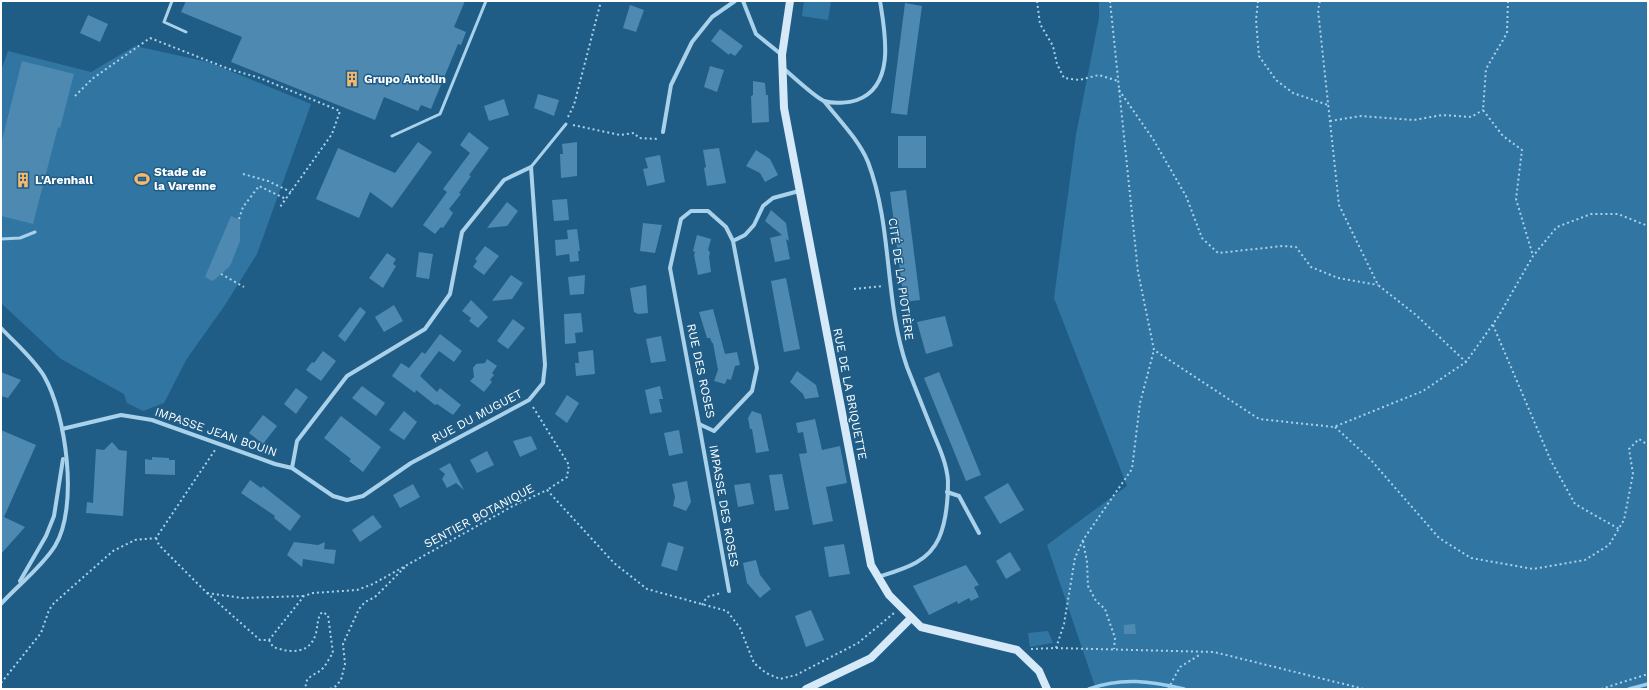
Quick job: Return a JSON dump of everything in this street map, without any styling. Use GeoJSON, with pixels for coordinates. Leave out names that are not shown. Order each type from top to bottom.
{"type":"FeatureCollection","features":[{"type":"Feature","properties":{"kind":"main road","name":"RUE DE LA BRIQUETTE"},"geometry":{"type":"LineString","coordinates":[[790,1],[782,55],[784,108],[871,565],[889,595],[921,627],[1017,650]]}},
{"type":"Feature","properties":{"kind":"main road"},"geometry":{"type":"LineString","coordinates":[[806,689],[870,658],[911,618]]}},
{"type":"Feature","properties":{"kind":"main road"},"geometry":{"type":"LineString","coordinates":[[1017,650],[1038,672],[1047,689]]}},
{"type":"Feature","properties":{"kind":"street"},"geometry":{"type":"LineString","coordinates":[[663,132],[671,85],[692,42],[712,17],[735,1]]}},
{"type":"Feature","properties":{"kind":"street"},"geometry":{"type":"LineString","coordinates":[[743,1],[756,34],[782,55]]}},
{"type":"Feature","properties":{"kind":"street"},"geometry":{"type":"LineString","coordinates":[[824,101],[849,103],[863,98],[875,89],[884,66],[886,46],[880,1]]}},
{"type":"Feature","properties":{"kind":"street","name":"CITÉ DE LA PIOTIÈRE"},"geometry":{"type":"LineString","coordinates":[[782,68],[824,101],[852,137],[867,160],[877,189],[900,345],[943,458],[948,480],[944,520],[939,538],[928,555],[910,567],[878,577]]}},
{"type":"Feature","properties":{"kind":"street"},"geometry":{"type":"LineString","coordinates":[[292,468],[297,441],[347,376],[425,329],[450,294],[462,232],[504,180],[531,167]]}},
{"type":"Feature","properties":{"kind":"street","name":"RUE DU MUGUET"},"geometry":{"type":"LineString","coordinates":[[292,468],[333,496],[347,500],[363,496],[411,463],[530,400],[543,383],[545,365],[531,167]]}},
{"type":"Feature","properties":{"kind":"street"},"geometry":{"type":"LineString","coordinates":[[733,240],[745,235],[754,225],[763,206],[773,198],[799,191]]}},
{"type":"Feature","properties":{"kind":"street","name":"RUE DES ROSES"},"geometry":{"type":"LineString","coordinates":[[692,211],[708,211],[726,227],[733,240],[757,368],[752,391],[714,431],[699,424],[670,268],[681,219],[692,211]]}},
{"type":"Feature","properties":{"kind":"street"},"geometry":{"type":"LineString","coordinates":[[1,328],[34,362],[43,375],[56,402],[62,429],[68,496],[67,511],[62,530],[55,545],[48,556],[1,604]]}},
{"type":"Feature","properties":{"kind":"street","name":"IMPASSE JEAN BOUIN"},"geometry":{"type":"LineString","coordinates":[[62,429],[121,415],[152,420],[275,464],[292,468]]}},
{"type":"Feature","properties":{"kind":"street","name":"IMPASSE DES ROSES"},"geometry":{"type":"LineString","coordinates":[[699,424],[729,591]]}},
{"type":"Feature","properties":{"kind":"street"},"geometry":{"type":"LineString","coordinates":[[16,588],[35,558],[54,516],[64,451]]}},
{"type":"Feature","properties":{"kind":"street"},"geometry":{"type":"LineString","coordinates":[[947,492],[959,496],[979,533]]}},
{"type":"Feature","properties":{"kind":"lane"},"geometry":{"type":"LineString","coordinates":[[172,1],[164,22],[186,32]]}},
{"type":"Feature","properties":{"kind":"lane"},"geometry":{"type":"LineString","coordinates":[[392,136],[440,114],[486,1]]}},
{"type":"Feature","properties":{"kind":"lane"},"geometry":{"type":"LineString","coordinates":[[531,167],[566,124]]}},
{"type":"Feature","properties":{"kind":"lane"},"geometry":{"type":"LineString","coordinates":[[1,239],[20,238],[35,232]]}},
{"type":"Feature","properties":{"kind":"path"},"geometry":{"type":"LineString","coordinates":[[601,1],[574,105],[566,124],[620,135],[634,133],[639,138],[659,139]]}},
{"type":"Feature","properties":{"kind":"path"},"geometry":{"type":"LineString","coordinates":[[1037,1],[1040,24],[1053,46],[1057,64],[1064,78],[1079,80],[1099,75],[1118,81]]}},
{"type":"Feature","properties":{"kind":"path"},"geometry":{"type":"LineString","coordinates":[[1056,648],[1064,624],[1075,558],[1083,540],[1132,469],[1140,403],[1154,350],[1138,272],[1110,1]]}},
{"type":"Feature","properties":{"kind":"path"},"geometry":{"type":"LineString","coordinates":[[1258,1],[1256,20],[1259,56],[1276,80],[1293,93],[1328,105]]}},
{"type":"Feature","properties":{"kind":"path"},"geometry":{"type":"LineString","coordinates":[[1320,1],[1318,10],[1339,205],[1378,285],[1416,315],[1466,362]]}},
{"type":"Feature","properties":{"kind":"path"},"geometry":{"type":"LineString","coordinates":[[1508,1],[1507,33],[1486,69],[1483,110],[1503,136],[1522,150],[1516,198],[1533,256]]}},
{"type":"Feature","properties":{"kind":"path"},"geometry":{"type":"LineString","coordinates":[[75,96],[92,79],[150,38],[229,69],[260,78],[340,111],[332,134],[280,207]]}},
{"type":"Feature","properties":{"kind":"path"},"geometry":{"type":"LineString","coordinates":[[1118,89],[1153,138],[1186,196],[1202,238],[1218,253],[1283,246],[1296,247],[1312,267],[1338,278],[1378,285]]}},
{"type":"Feature","properties":{"kind":"path"},"geometry":{"type":"LineString","coordinates":[[1330,121],[1361,116],[1414,120],[1442,115],[1471,118],[1483,110]]}},
{"type":"Feature","properties":{"kind":"path"},"geometry":{"type":"LineString","coordinates":[[243,174],[268,181],[291,192]]}},
{"type":"Feature","properties":{"kind":"path"},"geometry":{"type":"LineString","coordinates":[[238,219],[243,207],[259,186],[286,199]]}},
{"type":"Feature","properties":{"kind":"path"},"geometry":{"type":"LineString","coordinates":[[1154,350],[1259,419],[1334,427],[1423,390],[1466,362],[1493,325],[1533,256],[1557,227],[1591,214],[1618,214],[1648,226]]}},
{"type":"Feature","properties":{"kind":"path"},"geometry":{"type":"LineString","coordinates":[[221,274],[244,287]]}},
{"type":"Feature","properties":{"kind":"path"},"geometry":{"type":"LineString","coordinates":[[854,289],[890,285]]}},
{"type":"Feature","properties":{"kind":"path"},"geometry":{"type":"LineString","coordinates":[[1493,325],[1551,461],[1575,504],[1618,529]]}},
{"type":"Feature","properties":{"kind":"path"},"geometry":{"type":"LineString","coordinates":[[530,400],[569,465],[567,477],[547,490]]}},
{"type":"Feature","properties":{"kind":"path"},"geometry":{"type":"LineString","coordinates":[[1334,427],[1370,459],[1439,538],[1471,558],[1533,569],[1585,560],[1609,545],[1624,520],[1633,474],[1629,449],[1639,439],[1648,445]]}},
{"type":"Feature","properties":{"kind":"path"},"geometry":{"type":"LineString","coordinates":[[156,538],[219,444]]}},
{"type":"Feature","properties":{"kind":"path","name":"SENTIER BOTANIQUE"},"geometry":{"type":"LineString","coordinates":[[207,593],[242,598],[304,596],[313,593],[357,590],[514,506],[547,490],[614,563],[647,589],[727,611],[740,628],[754,663],[766,673],[780,679],[796,675],[858,643],[902,608]]}},
{"type":"Feature","properties":{"kind":"path"},"geometry":{"type":"LineString","coordinates":[[156,538],[159,545],[207,593],[260,640],[269,640]]}},
{"type":"Feature","properties":{"kind":"path"},"geometry":{"type":"LineString","coordinates":[[1,683],[40,633],[49,610],[54,603],[113,551],[135,540],[156,538]]}},
{"type":"Feature","properties":{"kind":"path"},"geometry":{"type":"LineString","coordinates":[[1083,540],[1087,562],[1088,586],[1096,601],[1106,609],[1115,638],[1114,649]]}},
{"type":"Feature","properties":{"kind":"path"},"geometry":{"type":"LineString","coordinates":[[330,689],[336,686],[341,680],[345,664],[344,644],[359,610],[365,602],[375,597],[408,564]]}},
{"type":"Feature","properties":{"kind":"path"},"geometry":{"type":"LineString","coordinates":[[702,605],[707,597],[729,591]]}},
{"type":"Feature","properties":{"kind":"path"},"geometry":{"type":"LineString","coordinates":[[269,640],[304,596]]}},
{"type":"Feature","properties":{"kind":"path"},"geometry":{"type":"LineString","coordinates":[[269,640],[273,647],[288,652],[304,649],[315,637],[318,616],[322,612],[328,615],[333,654],[321,670],[312,674],[307,681],[306,689]]}},
{"type":"Feature","properties":{"kind":"path"},"geometry":{"type":"LineString","coordinates":[[1017,650],[1056,648],[1202,653],[1214,652],[1364,689]]}},
{"type":"Feature","properties":{"kind":"path"},"geometry":{"type":"LineString","coordinates":[[1168,689],[1180,667],[1202,653]]}},
{"type":"Feature","properties":{"kind":"path"},"geometry":{"type":"LineString","coordinates":[[1601,689],[1648,674]]}},
{"type":"Feature","properties":{"kind":"shaded area"},"geometry":{"type":"Polygon","coordinates":[[[804,1],[831,1],[828,20],[802,16],[804,1]]]}},
{"type":"Feature","properties":{"kind":"shaded area"},"geometry":{"type":"Polygon","coordinates":[[[1099,1],[1648,1],[1648,689],[1096,689],[1047,545],[1127,486],[1054,298],[1076,135],[1099,18],[1099,1]]]}},
{"type":"Feature","properties":{"kind":"shaded area","name":"Stade de la Varenne"},"geometry":{"type":"Polygon","coordinates":[[[135,46],[208,62],[311,104],[257,254],[225,305],[186,360],[164,403],[143,411],[127,403],[124,394],[61,359],[1,303],[1,71],[8,51],[91,72],[135,46]]]}},
{"type":"Feature","properties":{"kind":"shaded area"},"geometry":{"type":"Polygon","coordinates":[[[1048,631],[1053,643],[1030,647],[1028,633],[1048,631]]]}},
{"type":"Feature","properties":{"kind":"building","name":"Grupo Antolin"},"geometry":{"type":"Polygon","coordinates":[[[186,1],[465,1],[454,27],[466,32],[461,45],[458,44],[431,109],[421,105],[418,111],[384,97],[375,120],[231,62],[242,37],[181,12],[186,1]]]}},
{"type":"Feature","properties":{"kind":"building"},"geometry":{"type":"Polygon","coordinates":[[[905,3],[922,6],[907,115],[891,113],[905,3]]]}},
{"type":"Feature","properties":{"kind":"building"},"geometry":{"type":"Polygon","coordinates":[[[630,5],[644,10],[636,32],[623,28],[630,5]]]}},
{"type":"Feature","properties":{"kind":"building"},"geometry":{"type":"Polygon","coordinates":[[[88,15],[108,24],[100,42],[80,33],[88,15]]]}},
{"type":"Feature","properties":{"kind":"building"},"geometry":{"type":"Polygon","coordinates":[[[720,29],[743,46],[735,56],[730,53],[729,55],[711,41],[720,29]]]}},
{"type":"Feature","properties":{"kind":"building","name":"L'Arenhall"},"geometry":{"type":"Polygon","coordinates":[[[22,61],[74,74],[60,128],[58,127],[33,224],[1,216],[1,144],[22,61]]]}},
{"type":"Feature","properties":{"kind":"building"},"geometry":{"type":"Polygon","coordinates":[[[710,66],[724,70],[717,92],[704,87],[710,66]]]}},
{"type":"Feature","properties":{"kind":"building"},"geometry":{"type":"Polygon","coordinates":[[[753,81],[765,83],[766,95],[768,95],[769,122],[752,123],[751,96],[753,95],[753,81]]]}},
{"type":"Feature","properties":{"kind":"building"},"geometry":{"type":"Polygon","coordinates":[[[538,94],[559,100],[554,116],[534,108],[538,94]]]}},
{"type":"Feature","properties":{"kind":"building"},"geometry":{"type":"Polygon","coordinates":[[[504,99],[509,115],[489,121],[484,106],[504,99]]]}},
{"type":"Feature","properties":{"kind":"building"},"geometry":{"type":"Polygon","coordinates":[[[469,132],[489,148],[469,175],[471,176],[459,193],[461,194],[449,209],[453,213],[450,218],[443,228],[441,227],[435,234],[423,225],[447,192],[443,189],[470,153],[460,145],[469,132]]]}},
{"type":"Feature","properties":{"kind":"building"},"geometry":{"type":"Polygon","coordinates":[[[898,136],[926,136],[926,168],[898,168],[898,136]]]}},
{"type":"Feature","properties":{"kind":"building"},"geometry":{"type":"Polygon","coordinates":[[[418,142],[432,152],[392,208],[370,192],[359,218],[316,199],[338,148],[395,173],[418,142]]]}},
{"type":"Feature","properties":{"kind":"building"},"geometry":{"type":"Polygon","coordinates":[[[577,142],[577,176],[561,178],[560,154],[563,154],[562,144],[577,142]]]}},
{"type":"Feature","properties":{"kind":"building"},"geometry":{"type":"Polygon","coordinates":[[[719,148],[726,183],[707,186],[703,150],[719,148]]]}},
{"type":"Feature","properties":{"kind":"building"},"geometry":{"type":"Polygon","coordinates":[[[756,150],[770,159],[778,175],[765,182],[760,173],[746,166],[756,150]]]}},
{"type":"Feature","properties":{"kind":"building"},"geometry":{"type":"Polygon","coordinates":[[[660,155],[665,182],[647,186],[643,169],[648,168],[645,158],[660,155]]]}},
{"type":"Feature","properties":{"kind":"building"},"geometry":{"type":"Polygon","coordinates":[[[906,190],[920,300],[904,302],[890,192],[906,190]]]}},
{"type":"Feature","properties":{"kind":"building"},"geometry":{"type":"Polygon","coordinates":[[[567,199],[569,220],[554,221],[552,200],[567,199]]]}},
{"type":"Feature","properties":{"kind":"building"},"geometry":{"type":"Polygon","coordinates":[[[507,202],[518,211],[507,226],[487,228],[507,202]]]}},
{"type":"Feature","properties":{"kind":"building"},"geometry":{"type":"Polygon","coordinates":[[[771,210],[786,223],[789,241],[786,239],[790,259],[775,262],[770,238],[782,235],[765,221],[771,210]]]}},
{"type":"Feature","properties":{"kind":"building"},"geometry":{"type":"Polygon","coordinates":[[[231,216],[240,220],[240,241],[230,266],[213,281],[205,277],[231,216]]]}},
{"type":"Feature","properties":{"kind":"building"},"geometry":{"type":"Polygon","coordinates":[[[643,223],[662,225],[655,253],[640,251],[643,223]]]}},
{"type":"Feature","properties":{"kind":"building"},"geometry":{"type":"Polygon","coordinates":[[[577,229],[580,251],[578,251],[579,261],[570,262],[569,252],[569,254],[556,256],[555,240],[568,239],[567,230],[577,229]]]}},
{"type":"Feature","properties":{"kind":"building"},"geometry":{"type":"Polygon","coordinates":[[[697,235],[711,239],[708,250],[710,252],[709,257],[711,272],[698,275],[694,255],[695,252],[693,251],[697,235]]]}},
{"type":"Feature","properties":{"kind":"building"},"geometry":{"type":"Polygon","coordinates":[[[485,246],[499,256],[484,275],[473,267],[477,261],[475,259],[485,246]]]}},
{"type":"Feature","properties":{"kind":"building"},"geometry":{"type":"Polygon","coordinates":[[[419,252],[433,254],[429,279],[416,277],[419,252]]]}},
{"type":"Feature","properties":{"kind":"building"},"geometry":{"type":"Polygon","coordinates":[[[387,253],[396,259],[393,264],[396,266],[383,288],[369,278],[387,253]]]}},
{"type":"Feature","properties":{"kind":"building"},"geometry":{"type":"Polygon","coordinates":[[[511,275],[523,283],[512,299],[492,301],[511,275]]]}},
{"type":"Feature","properties":{"kind":"building"},"geometry":{"type":"Polygon","coordinates":[[[585,275],[584,294],[570,295],[568,277],[585,275]]]}},
{"type":"Feature","properties":{"kind":"building"},"geometry":{"type":"Polygon","coordinates":[[[786,278],[800,349],[784,352],[771,281],[786,278]]]}},
{"type":"Feature","properties":{"kind":"building"},"geometry":{"type":"Polygon","coordinates":[[[646,285],[648,313],[638,314],[634,312],[630,288],[646,285]]]}},
{"type":"Feature","properties":{"kind":"building"},"geometry":{"type":"Polygon","coordinates":[[[471,300],[488,317],[478,328],[469,321],[471,318],[462,311],[471,300]]]}},
{"type":"Feature","properties":{"kind":"building"},"geometry":{"type":"Polygon","coordinates":[[[394,305],[403,321],[384,332],[375,317],[394,305]]]}},
{"type":"Feature","properties":{"kind":"building"},"geometry":{"type":"Polygon","coordinates":[[[360,307],[366,312],[345,342],[338,336],[360,307]]]}},
{"type":"Feature","properties":{"kind":"building"},"geometry":{"type":"Polygon","coordinates":[[[713,309],[725,354],[737,352],[740,365],[735,366],[731,380],[727,379],[725,384],[714,381],[718,370],[713,343],[710,338],[707,338],[699,312],[713,309]]]}},
{"type":"Feature","properties":{"kind":"building"},"geometry":{"type":"Polygon","coordinates":[[[581,313],[583,332],[575,333],[576,343],[565,344],[564,314],[581,313]]]}},
{"type":"Feature","properties":{"kind":"building"},"geometry":{"type":"Polygon","coordinates":[[[945,316],[953,346],[926,354],[917,322],[945,316]]]}},
{"type":"Feature","properties":{"kind":"building"},"geometry":{"type":"Polygon","coordinates":[[[513,319],[525,328],[508,349],[497,341],[513,319]]]}},
{"type":"Feature","properties":{"kind":"building"},"geometry":{"type":"Polygon","coordinates":[[[440,334],[462,351],[454,362],[439,351],[420,376],[437,392],[440,388],[461,405],[453,415],[437,404],[435,405],[416,390],[415,393],[392,376],[401,363],[409,368],[422,352],[425,354],[440,334]]]}},
{"type":"Feature","properties":{"kind":"building"},"geometry":{"type":"Polygon","coordinates":[[[661,336],[666,361],[651,363],[646,339],[661,336]]]}},
{"type":"Feature","properties":{"kind":"building"},"geometry":{"type":"Polygon","coordinates":[[[593,350],[595,374],[576,376],[575,363],[579,363],[578,352],[593,350]]]}},
{"type":"Feature","properties":{"kind":"building"},"geometry":{"type":"Polygon","coordinates":[[[323,351],[336,361],[321,381],[306,370],[312,362],[314,363],[323,351]]]}},
{"type":"Feature","properties":{"kind":"building"},"geometry":{"type":"Polygon","coordinates":[[[487,359],[497,366],[492,373],[494,375],[490,380],[492,382],[484,392],[470,381],[474,377],[473,368],[476,364],[485,363],[487,359]]]}},
{"type":"Feature","properties":{"kind":"building"},"geometry":{"type":"Polygon","coordinates":[[[797,371],[816,385],[819,397],[805,399],[803,394],[790,382],[797,371]]]}},
{"type":"Feature","properties":{"kind":"building"},"geometry":{"type":"Polygon","coordinates":[[[1,372],[21,380],[8,398],[1,396],[1,372]]]}},
{"type":"Feature","properties":{"kind":"building"},"geometry":{"type":"Polygon","coordinates":[[[939,372],[981,475],[966,481],[924,378],[939,372]]]}},
{"type":"Feature","properties":{"kind":"building"},"geometry":{"type":"Polygon","coordinates":[[[362,386],[385,403],[376,416],[352,398],[362,386]]]}},
{"type":"Feature","properties":{"kind":"building"},"geometry":{"type":"Polygon","coordinates":[[[660,386],[663,399],[659,399],[662,412],[650,414],[645,390],[660,386]]]}},
{"type":"Feature","properties":{"kind":"building"},"geometry":{"type":"Polygon","coordinates":[[[296,388],[308,397],[296,414],[284,404],[296,388]]]}},
{"type":"Feature","properties":{"kind":"building"},"geometry":{"type":"Polygon","coordinates":[[[567,395],[579,403],[567,423],[555,414],[567,395]]]}},
{"type":"Feature","properties":{"kind":"building"},"geometry":{"type":"Polygon","coordinates":[[[404,411],[417,422],[404,440],[389,430],[404,411]]]}},
{"type":"Feature","properties":{"kind":"building"},"geometry":{"type":"Polygon","coordinates":[[[752,411],[761,414],[769,451],[756,453],[752,429],[750,429],[748,418],[752,411]]]}},
{"type":"Feature","properties":{"kind":"building"},"geometry":{"type":"Polygon","coordinates":[[[263,415],[277,426],[263,444],[249,433],[263,415]]]}},
{"type":"Feature","properties":{"kind":"building"},"geometry":{"type":"Polygon","coordinates":[[[341,416],[381,447],[363,472],[349,461],[351,459],[324,438],[341,416]]]}},
{"type":"Feature","properties":{"kind":"building"},"geometry":{"type":"Polygon","coordinates":[[[815,419],[822,450],[840,446],[847,483],[826,487],[833,521],[813,525],[799,454],[807,453],[803,432],[798,433],[796,423],[815,419]]]}},
{"type":"Feature","properties":{"kind":"building"},"geometry":{"type":"Polygon","coordinates":[[[1,430],[36,445],[4,517],[25,527],[1,554],[1,430]]]}},
{"type":"Feature","properties":{"kind":"building"},"geometry":{"type":"Polygon","coordinates":[[[679,430],[683,453],[669,456],[664,433],[679,430]]]}},
{"type":"Feature","properties":{"kind":"building"},"geometry":{"type":"Polygon","coordinates":[[[531,436],[537,449],[520,457],[513,441],[531,436]]]}},
{"type":"Feature","properties":{"kind":"building"},"geometry":{"type":"Polygon","coordinates":[[[112,442],[119,450],[127,451],[123,516],[86,513],[87,502],[93,503],[96,449],[104,450],[112,442]]]}},
{"type":"Feature","properties":{"kind":"building"},"geometry":{"type":"Polygon","coordinates":[[[487,451],[494,465],[477,473],[470,460],[487,451]]]}},
{"type":"Feature","properties":{"kind":"building"},"geometry":{"type":"Polygon","coordinates":[[[152,457],[169,458],[169,460],[175,460],[175,475],[145,474],[145,459],[152,460],[152,457]]]}},
{"type":"Feature","properties":{"kind":"building"},"geometry":{"type":"Polygon","coordinates":[[[450,463],[464,490],[456,483],[447,488],[442,479],[445,474],[439,469],[450,463]]]}},
{"type":"Feature","properties":{"kind":"building"},"geometry":{"type":"Polygon","coordinates":[[[782,474],[789,509],[775,511],[769,475],[782,474]]]}},
{"type":"Feature","properties":{"kind":"building"},"geometry":{"type":"Polygon","coordinates":[[[250,480],[261,488],[263,486],[301,516],[290,531],[274,518],[275,516],[241,493],[250,480]]]}},
{"type":"Feature","properties":{"kind":"building"},"geometry":{"type":"Polygon","coordinates":[[[687,481],[691,502],[686,511],[673,506],[675,497],[672,484],[687,481]]]}},
{"type":"Feature","properties":{"kind":"building"},"geometry":{"type":"Polygon","coordinates":[[[750,483],[754,504],[738,507],[734,485],[750,483]]]}},
{"type":"Feature","properties":{"kind":"building"},"geometry":{"type":"Polygon","coordinates":[[[1008,483],[1024,510],[1000,524],[984,497],[1008,483]]]}},
{"type":"Feature","properties":{"kind":"building"},"geometry":{"type":"Polygon","coordinates":[[[413,484],[420,497],[400,508],[393,495],[413,484]]]}},
{"type":"Feature","properties":{"kind":"building"},"geometry":{"type":"Polygon","coordinates":[[[373,515],[382,527],[360,542],[352,530],[373,515]]]}},
{"type":"Feature","properties":{"kind":"building"},"geometry":{"type":"Polygon","coordinates":[[[294,542],[318,545],[325,542],[324,549],[336,550],[334,564],[303,559],[302,567],[287,555],[294,542]]]}},
{"type":"Feature","properties":{"kind":"building"},"geometry":{"type":"Polygon","coordinates":[[[668,542],[684,547],[677,571],[661,566],[668,542]]]}},
{"type":"Feature","properties":{"kind":"building"},"geometry":{"type":"Polygon","coordinates":[[[844,544],[850,574],[829,577],[824,547],[844,544]]]}},
{"type":"Feature","properties":{"kind":"building"},"geometry":{"type":"Polygon","coordinates":[[[1010,552],[1021,570],[1006,579],[996,561],[1010,552]]]}},
{"type":"Feature","properties":{"kind":"building"},"geometry":{"type":"Polygon","coordinates":[[[756,560],[760,575],[771,589],[760,598],[747,583],[743,563],[756,560]]]}},
{"type":"Feature","properties":{"kind":"building"},"geometry":{"type":"Polygon","coordinates":[[[966,565],[979,585],[974,587],[979,597],[971,601],[969,598],[958,604],[957,601],[929,615],[913,586],[966,565]]]}},
{"type":"Feature","properties":{"kind":"building"},"geometry":{"type":"Polygon","coordinates":[[[811,610],[824,640],[806,647],[795,616],[811,610]]]}},
{"type":"Feature","properties":{"kind":"building"},"geometry":{"type":"Polygon","coordinates":[[[1135,624],[1136,634],[1124,634],[1124,625],[1135,624]]]}},
{"type":"Feature","properties":{"kind":"waterway"},"geometry":{"type":"LineString","coordinates":[[1089,689],[1101,685],[1124,682],[1148,682],[1184,689]]}},
{"type":"Feature","properties":{"kind":"waterway"},"geometry":{"type":"LineString","coordinates":[[1629,689],[1648,684]]}},
{"type":"Feature","properties":{"kind":"place","name":"Grupo Antolin"},"geometry":{"type":"Point","coordinates":[352,79]}},
{"type":"Feature","properties":{"kind":"place","name":"Stade de la Varenne"},"geometry":{"type":"Point","coordinates":[142,179]}},
{"type":"Feature","properties":{"kind":"place","name":"L'Arenhall"},"geometry":{"type":"Point","coordinates":[23,180]}}]}
